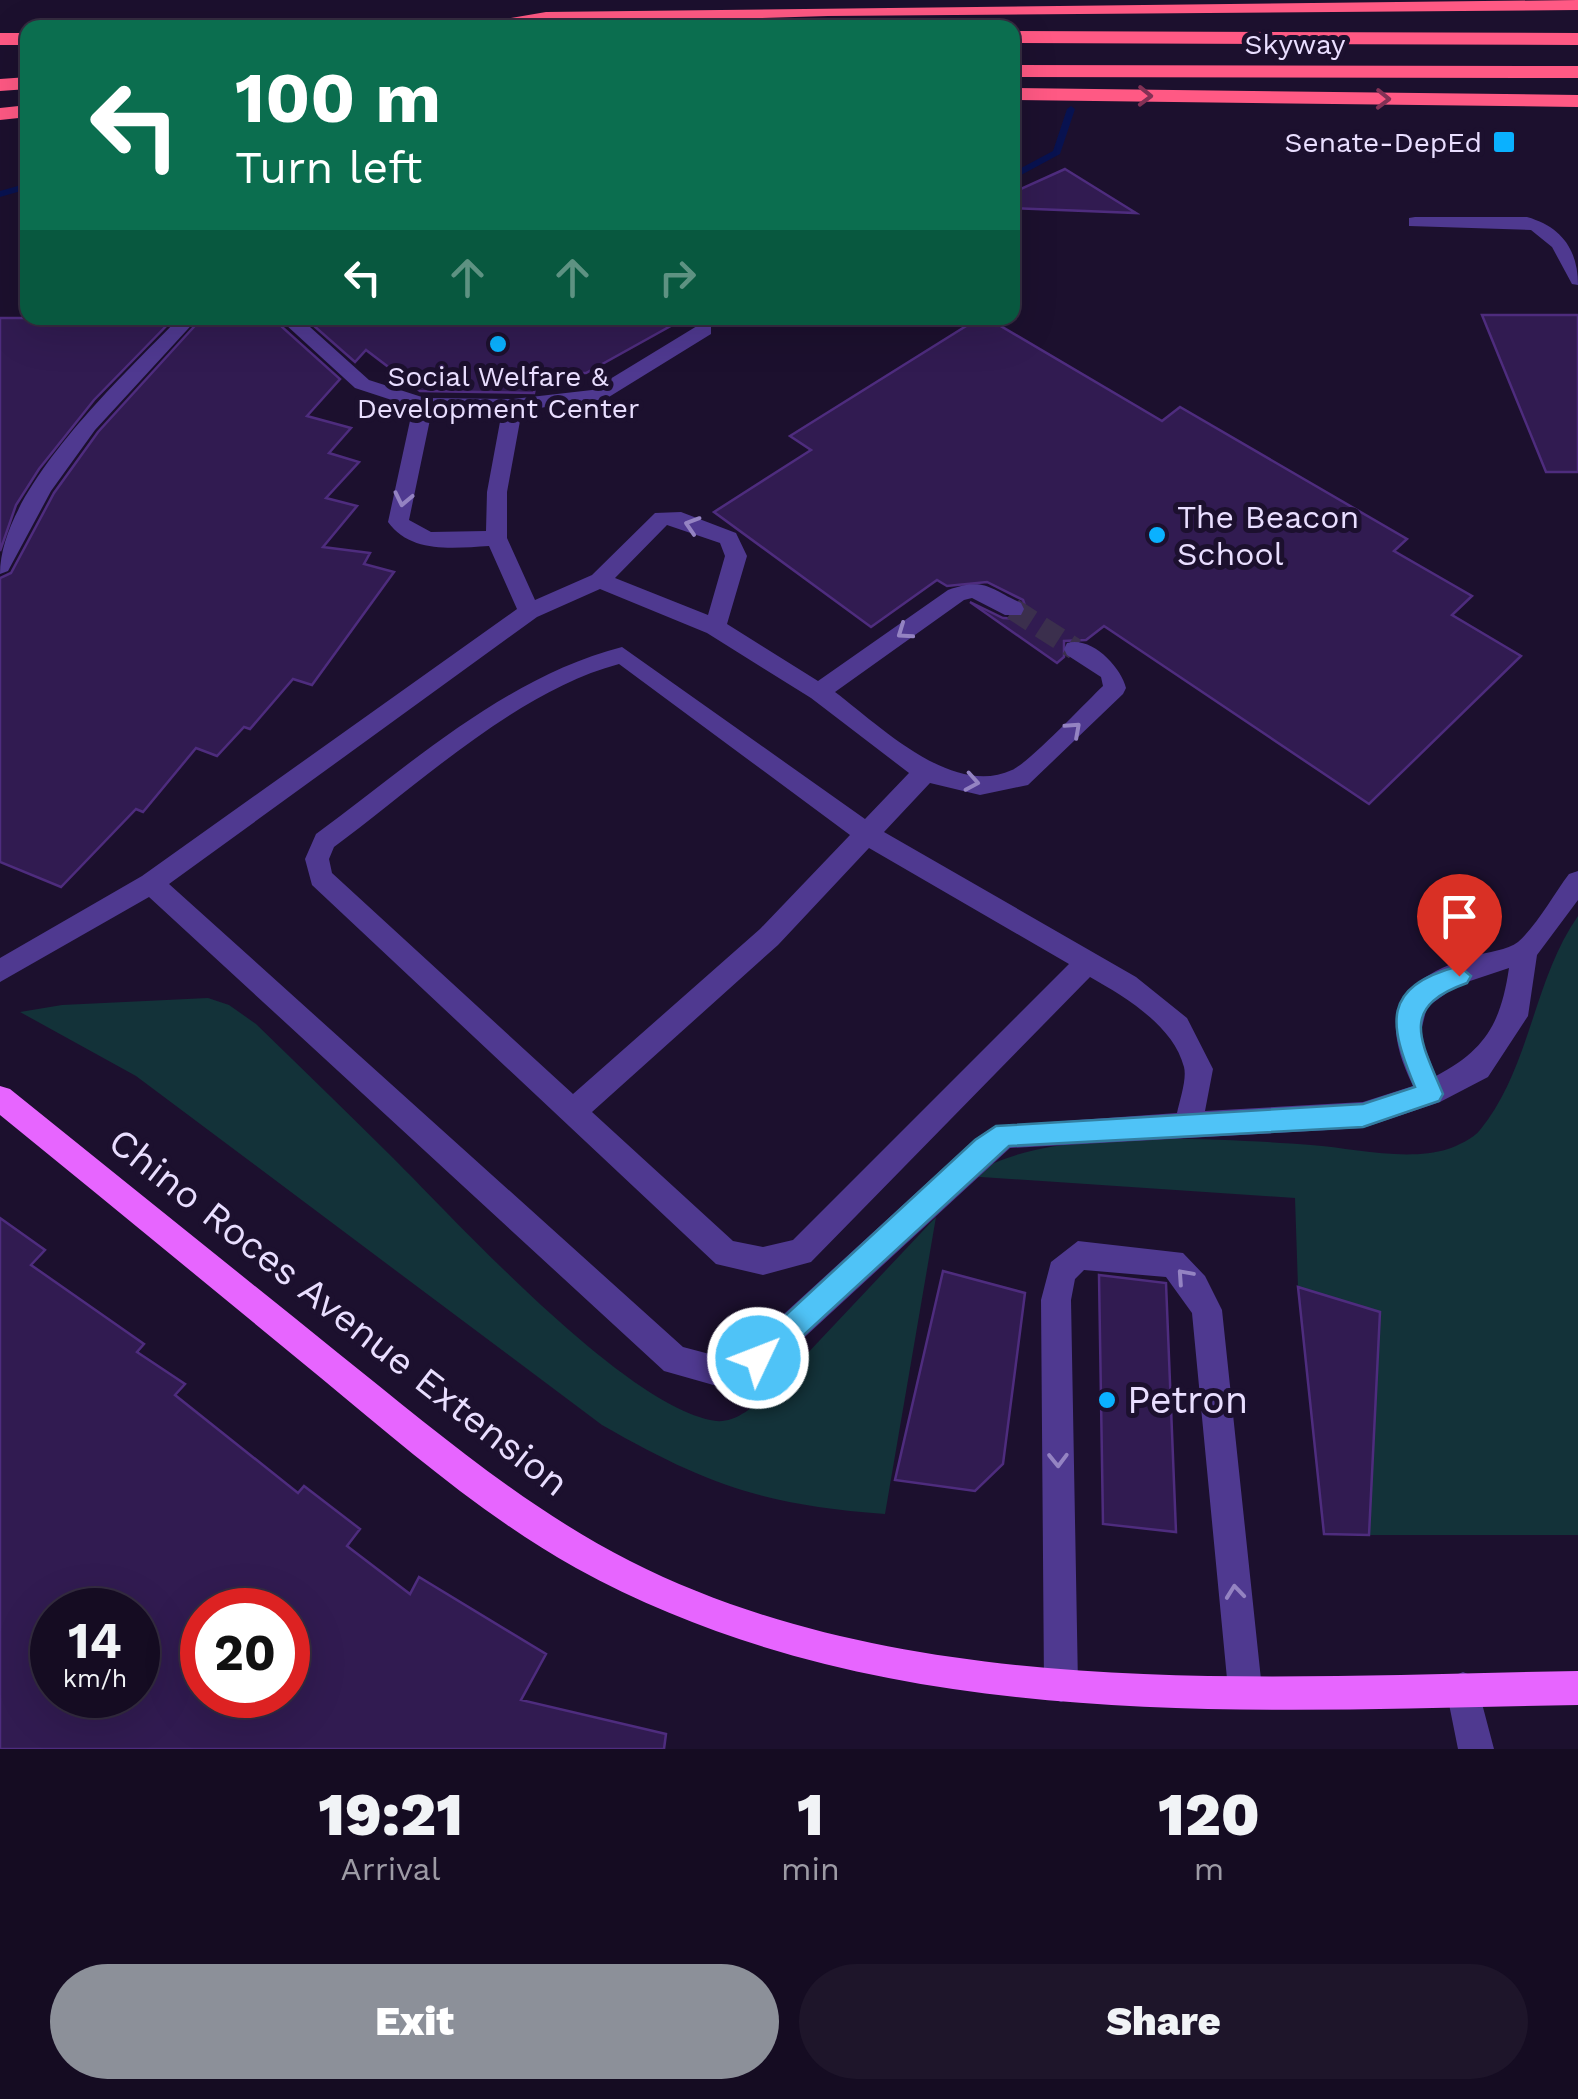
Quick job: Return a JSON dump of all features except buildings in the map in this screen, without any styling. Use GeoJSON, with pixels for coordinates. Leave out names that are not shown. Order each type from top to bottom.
{"type":"FeatureCollection","features":[{"type":"Feature","properties":{"kind":"highway"},"geometry":{"type":"LineString","coordinates":[[523,20],[851,5],[1578,5]]}},
{"type":"Feature","properties":{"kind":"highway"},"geometry":{"type":"LineString","coordinates":[[790,20],[1578,19]]}},
{"type":"Feature","properties":{"kind":"highway","name":"Skyway"},"geometry":{"type":"LineString","coordinates":[[1020,40],[1578,42]]}},
{"type":"Feature","properties":{"kind":"highway","name":"Skyway"},"geometry":{"type":"LineString","coordinates":[[1020,74],[1578,72]]}},
{"type":"Feature","properties":{"kind":"highway"},"geometry":{"type":"LineString","coordinates":[[1020,74],[1578,81]]}},
{"type":"Feature","properties":{"kind":"highway"},"geometry":{"type":"LineString","coordinates":[[1020,94],[1578,100]]}},
{"type":"Feature","properties":{"kind":"main road","name":"Chino Roces Avenue Extension"},"geometry":{"type":"LineString","coordinates":[[0,1098],[478,1486],[622,1574],[769,1634],[862,1659],[1060,1685],[1578,1688]]}},
{"type":"Feature","properties":{"kind":"street"},"geometry":{"type":"LineString","coordinates":[[1415,222],[1528,222],[1545,227],[1557,236],[1578,280]]}},
{"type":"Feature","properties":{"kind":"street"},"geometry":{"type":"LineString","coordinates":[[0,566],[42,488],[88,425],[182,325]]}},
{"type":"Feature","properties":{"kind":"street"},"geometry":{"type":"LineString","coordinates":[[297,325],[362,384],[424,404],[512,405],[597,396],[704,330]]}},
{"type":"Feature","properties":{"kind":"street"},"geometry":{"type":"LineString","coordinates":[[424,404],[398,522],[411,537],[427,540],[496,538]]}},
{"type":"Feature","properties":{"kind":"street"},"geometry":{"type":"LineString","coordinates":[[512,405],[497,492],[496,538],[529,611]]}},
{"type":"Feature","properties":{"kind":"street"},"geometry":{"type":"LineString","coordinates":[[0,971],[151,883],[529,611],[600,580],[662,518],[681,519],[729,538],[736,556],[715,627]]}},
{"type":"Feature","properties":{"kind":"street"},"geometry":{"type":"LineString","coordinates":[[600,580],[715,627],[819,692],[925,772],[980,786],[1020,778],[1115,688],[1111,672],[1075,649]]}},
{"type":"Feature","properties":{"kind":"street"},"geometry":{"type":"LineString","coordinates":[[819,692],[956,595],[973,589],[1013,609]]}},
{"type":"Feature","properties":{"kind":"street"},"geometry":{"type":"LineString","coordinates":[[1088,962],[801,1252],[763,1261],[726,1254],[321,878],[317,858],[325,840],[500,713],[602,657],[622,655],[868,835],[1088,962],[1127,985],[1178,1026],[1198,1069],[1188,1125]]}},
{"type":"Feature","properties":{"kind":"street"},"geometry":{"type":"LineString","coordinates":[[574,1111],[769,937],[925,772]]}},
{"type":"Feature","properties":{"kind":"street"},"geometry":{"type":"LineString","coordinates":[[151,883],[674,1360],[717,1371],[758,1358],[984,1148],[1005,1135],[1363,1116],[1430,1094],[1478,1068],[1516,1016],[1525,952],[1578,882]]}},
{"type":"Feature","properties":{"kind":"street"},"geometry":{"type":"LineString","coordinates":[[1430,1094],[1406,1036],[1413,1003],[1433,983],[1525,952]]}},
{"type":"Feature","properties":{"kind":"street"},"geometry":{"type":"LineString","coordinates":[[1060,1685],[1056,1300],[1061,1272],[1078,1255],[1173,1263],[1194,1286],[1207,1310],[1245,1689]]}},
{"type":"Feature","properties":{"kind":"street"},"geometry":{"type":"LineString","coordinates":[[1464,1690],[1476,1749]]}},
{"type":"Feature","properties":{"kind":"green space"},"geometry":{"type":"Polygon","coordinates":[[[1578,916],[1578,1535],[1369,1535],[1380,1312],[1298,1287],[1295,1198],[966,1176],[1029,1151],[1097,1141],[1231,1140],[1397,1154],[1432,1153],[1456,1146],[1477,1133],[1497,1105],[1522,1051],[1551,968],[1578,916]]]}},
{"type":"Feature","properties":{"kind":"green space"},"geometry":{"type":"Polygon","coordinates":[[[208,998],[229,1005],[256,1024],[500,1266],[588,1347],[673,1406],[710,1420],[735,1418],[770,1393],[936,1217],[885,1514],[804,1505],[738,1489],[674,1463],[602,1425],[136,1076],[20,1012],[62,1005],[208,998]]]}},
{"type":"Feature","properties":{"kind":"waterway"},"geometry":{"type":"LineString","coordinates":[[1020,173],[1057,152],[1071,109]]}},
{"type":"Feature","properties":{"kind":"waterway"},"geometry":{"type":"LineString","coordinates":[[0,194],[20,188]]}},
{"type":"Feature","properties":{"kind":"tunnel"},"geometry":{"type":"LineString","coordinates":[[1013,609],[1075,649]]}},
{"type":"Feature","properties":{"kind":"place","name":"Senate-DepEd"},"geometry":{"type":"Point","coordinates":[1504,142]}},
{"type":"Feature","properties":{"kind":"place","name":"Social Welfare & Development Center"},"geometry":{"type":"Point","coordinates":[498,344]}},
{"type":"Feature","properties":{"kind":"place","name":"The Beacon School"},"geometry":{"type":"Point","coordinates":[1157,535]}},
{"type":"Feature","properties":{"kind":"place","name":"Petron"},"geometry":{"type":"Point","coordinates":[1107,1400]}},
{"type":"Feature","properties":{"kind":"route"},"geometry":{"type":"LineString","coordinates":[[758,1358],[984,1148],[1005,1135],[1363,1116],[1430,1094],[1406,1036],[1413,1003],[1433,983],[1459,976]]}}]}
